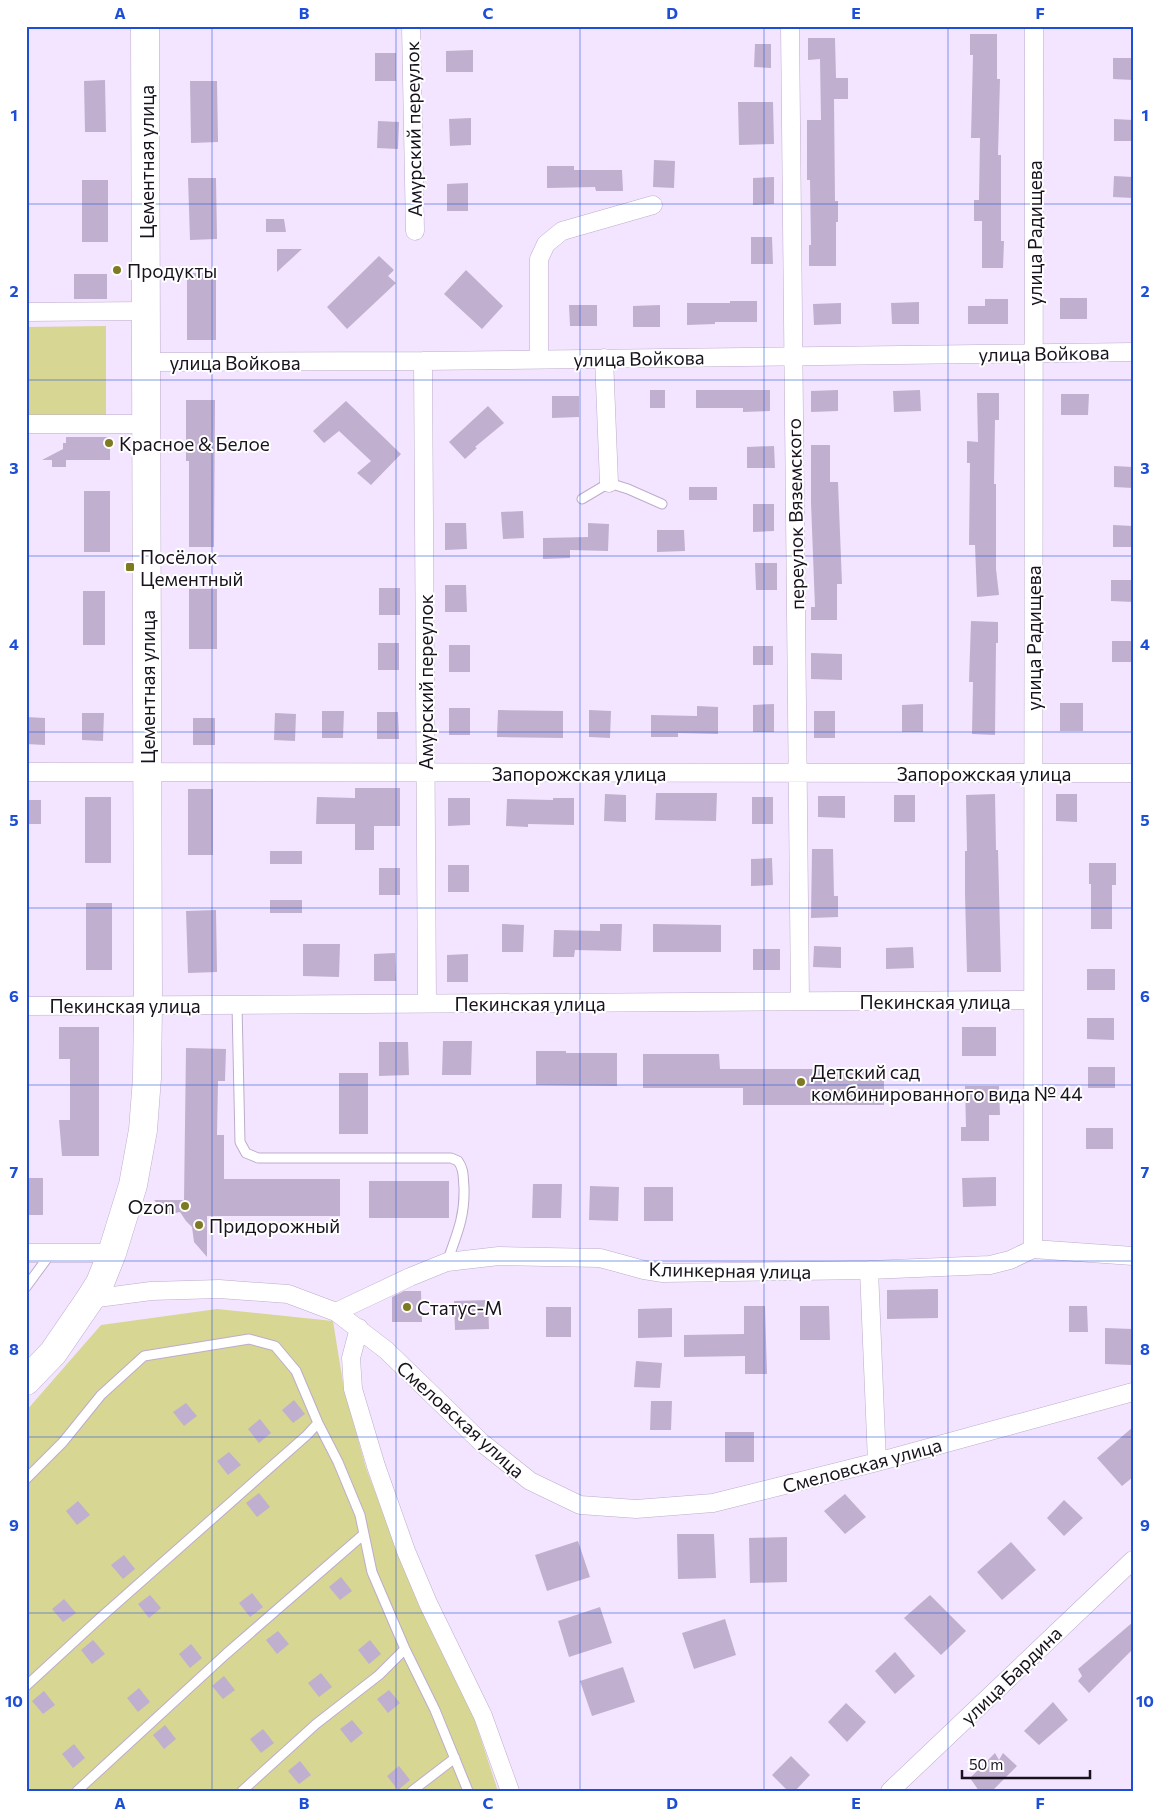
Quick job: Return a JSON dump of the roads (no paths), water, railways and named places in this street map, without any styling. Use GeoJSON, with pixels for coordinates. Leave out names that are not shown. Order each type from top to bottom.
{"type":"FeatureCollection","features":[{"type":"Feature","properties":{"kind":"main road","name":"Цементная улица"},"geometry":{"type":"LineString","coordinates":[[26,1381],[53,1353],[100,1283],[112,1254],[133,1184],[143,1130],[147,1078],[148,1005],[145,26]]}},
{"type":"Feature","properties":{"kind":"street","name":"Амурский переулок"},"geometry":{"type":"LineString","coordinates":[[411,26],[416,231]]}},
{"type":"Feature","properties":{"kind":"street","name":"переулок Вяземского"},"geometry":{"type":"LineString","coordinates":[[790,26],[800,1001]]}},
{"type":"Feature","properties":{"kind":"street","name":"улица Радищева"},"geometry":{"type":"LineString","coordinates":[[1033,1249],[1034,26]]}},
{"type":"Feature","properties":{"kind":"street"},"geometry":{"type":"LineString","coordinates":[[539,359],[539,259],[546,244],[562,230],[653,205]]}},
{"type":"Feature","properties":{"kind":"street"},"geometry":{"type":"LineString","coordinates":[[26,312],[146,311]]}},
{"type":"Feature","properties":{"kind":"street","name":"улица Войкова"},"geometry":{"type":"LineString","coordinates":[[146,362],[423,361],[1133,352]]}},
{"type":"Feature","properties":{"kind":"street"},"geometry":{"type":"LineString","coordinates":[[604,358],[609,483]]}},
{"type":"Feature","properties":{"kind":"street","name":"Амурский переулок"},"geometry":{"type":"LineString","coordinates":[[423,361],[427,1003]]}},
{"type":"Feature","properties":{"kind":"street"},"geometry":{"type":"LineString","coordinates":[[26,424],[146,424]]}},
{"type":"Feature","properties":{"kind":"street","name":"Запорожская улица"},"geometry":{"type":"LineString","coordinates":[[26,772],[1133,773]]}},
{"type":"Feature","properties":{"kind":"street","name":"Пекинская улица"},"geometry":{"type":"LineString","coordinates":[[26,1006],[1033,1000]]}},
{"type":"Feature","properties":{"kind":"street","name":"Клинкерная улица"},"geometry":{"type":"LineString","coordinates":[[336,1312],[410,1277],[447,1262],[498,1256],[600,1258],[663,1273],[869,1270],[990,1264],[1010,1260],[1033,1249],[1133,1256]]}},
{"type":"Feature","properties":{"kind":"street"},"geometry":{"type":"LineString","coordinates":[[26,1253],[112,1254]]}},
{"type":"Feature","properties":{"kind":"street"},"geometry":{"type":"LineString","coordinates":[[869,1270],[877,1462]]}},
{"type":"Feature","properties":{"kind":"street","name":"Смеловская улица"},"geometry":{"type":"LineString","coordinates":[[90,1299],[151,1291],[219,1289],[288,1294],[336,1312],[386,1350],[488,1448],[530,1481],[580,1505],[636,1510],[714,1503],[877,1462],[1133,1392]]}},
{"type":"Feature","properties":{"kind":"street"},"geometry":{"type":"LineString","coordinates":[[359,1328],[351,1358],[353,1389],[376,1466],[406,1551],[428,1603],[484,1716],[510,1791]]}},
{"type":"Feature","properties":{"kind":"street","name":"улица Бардина"},"geometry":{"type":"LineString","coordinates":[[890,1791],[1133,1560]]}},
{"type":"Feature","properties":{"kind":"lane"},"geometry":{"type":"LineString","coordinates":[[582,499],[609,483],[628,488],[662,504]]}},
{"type":"Feature","properties":{"kind":"lane"},"geometry":{"type":"LineString","coordinates":[[237,1005],[240,1142],[246,1153],[258,1158],[451,1158],[458,1161],[463,1168],[464,1205],[462,1219],[447,1262]]}},
{"type":"Feature","properties":{"kind":"lane"},"geometry":{"type":"LineString","coordinates":[[26,1287],[52,1253]]}},
{"type":"Feature","properties":{"kind":"lane"},"geometry":{"type":"LineString","coordinates":[[26,1479],[63,1442],[101,1396],[144,1356],[249,1339],[275,1346],[296,1370],[318,1423],[338,1462],[360,1515],[372,1572],[435,1710],[468,1791]]}},
{"type":"Feature","properties":{"kind":"lane"},"geometry":{"type":"LineString","coordinates":[[26,1686],[307,1435],[318,1423]]}},
{"type":"Feature","properties":{"kind":"lane"},"geometry":{"type":"LineString","coordinates":[[77,1791],[226,1654],[364,1534]]}},
{"type":"Feature","properties":{"kind":"lane"},"geometry":{"type":"LineString","coordinates":[[242,1791],[316,1724],[379,1675],[406,1649]]}},
{"type":"Feature","properties":{"kind":"lane"},"geometry":{"type":"LineString","coordinates":[[412,1791],[455,1758]]}},
{"type":"Feature","properties":{"kind":"place","name":"Продукты"},"geometry":{"type":"Point","coordinates":[117,270]}},
{"type":"Feature","properties":{"kind":"place","name":"Красное & Белое"},"geometry":{"type":"Point","coordinates":[109,443]}},
{"type":"Feature","properties":{"kind":"place","name":"Посёлок Цементный"},"geometry":{"type":"Point","coordinates":[130,567]}},
{"type":"Feature","properties":{"kind":"place","name":"Детский сад комбинированного вида № 44"},"geometry":{"type":"Point","coordinates":[801,1082]}},
{"type":"Feature","properties":{"kind":"place","name":"Ozon"},"geometry":{"type":"Point","coordinates":[185,1206]}},
{"type":"Feature","properties":{"kind":"place","name":"Придорожный"},"geometry":{"type":"Point","coordinates":[199,1225]}},
{"type":"Feature","properties":{"kind":"place","name":"Статус-М"},"geometry":{"type":"Point","coordinates":[407,1307]}}]}
